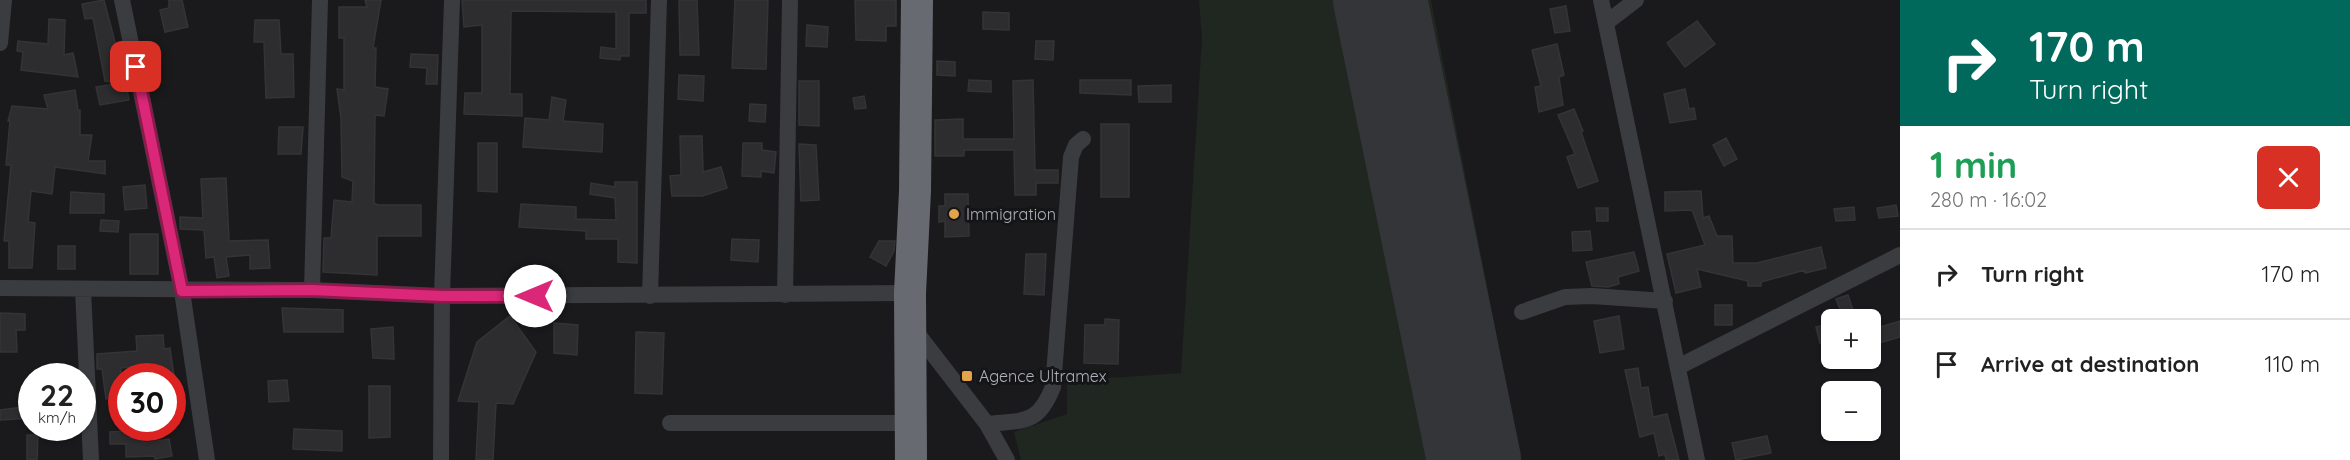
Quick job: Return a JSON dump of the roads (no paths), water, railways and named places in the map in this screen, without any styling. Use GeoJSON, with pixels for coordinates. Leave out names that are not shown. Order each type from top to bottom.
{"type":"FeatureCollection","features":[{"type":"Feature","properties":{"kind":"highway"},"geometry":{"type":"LineString","coordinates":[[911,460],[910,293],[915,191],[917,0]]}},
{"type":"Feature","properties":{"kind":"street"},"geometry":{"type":"LineString","coordinates":[[0,43],[4,0]]}},
{"type":"Feature","properties":{"kind":"street"},"geometry":{"type":"LineString","coordinates":[[122,0],[182,291],[207,460]]}},
{"type":"Feature","properties":{"kind":"street"},"geometry":{"type":"LineString","coordinates":[[312,290],[320,0]]}},
{"type":"Feature","properties":{"kind":"street"},"geometry":{"type":"LineString","coordinates":[[441,460],[442,296],[452,0]]}},
{"type":"Feature","properties":{"kind":"street"},"geometry":{"type":"LineString","coordinates":[[650,296],[659,0]]}},
{"type":"Feature","properties":{"kind":"street"},"geometry":{"type":"LineString","coordinates":[[785,295],[790,0]]}},
{"type":"Feature","properties":{"kind":"street"},"geometry":{"type":"LineString","coordinates":[[1601,0],[1697,460]]}},
{"type":"Feature","properties":{"kind":"street"},"geometry":{"type":"LineString","coordinates":[[1606,23],[1636,0]]}},
{"type":"Feature","properties":{"kind":"street"},"geometry":{"type":"LineString","coordinates":[[987,423],[1024,420],[1038,415],[1046,405],[1053,387],[1071,157],[1076,145],[1083,139]]}},
{"type":"Feature","properties":{"kind":"street"},"geometry":{"type":"LineString","coordinates":[[1678,367],[1900,255]]}},
{"type":"Feature","properties":{"kind":"street"},"geometry":{"type":"LineString","coordinates":[[1879,264],[1900,271]]}},
{"type":"Feature","properties":{"kind":"street"},"geometry":{"type":"LineString","coordinates":[[0,288],[182,291],[312,290],[442,296],[910,293]]}},
{"type":"Feature","properties":{"kind":"street"},"geometry":{"type":"LineString","coordinates":[[83,290],[91,460]]}},
{"type":"Feature","properties":{"kind":"street"},"geometry":{"type":"LineString","coordinates":[[1522,312],[1565,297],[1592,296],[1665,301]]}},
{"type":"Feature","properties":{"kind":"street"},"geometry":{"type":"LineString","coordinates":[[911,325],[987,423],[1006,460]]}},
{"type":"Feature","properties":{"kind":"street"},"geometry":{"type":"LineString","coordinates":[[670,423],[911,423]]}},
{"type":"Feature","properties":{"kind":"place","name":"Immigration"},"geometry":{"type":"Point","coordinates":[954,214]}},
{"type":"Feature","properties":{"kind":"place","name":"Agence Ultramex"},"geometry":{"type":"Point","coordinates":[967,376]}}]}
